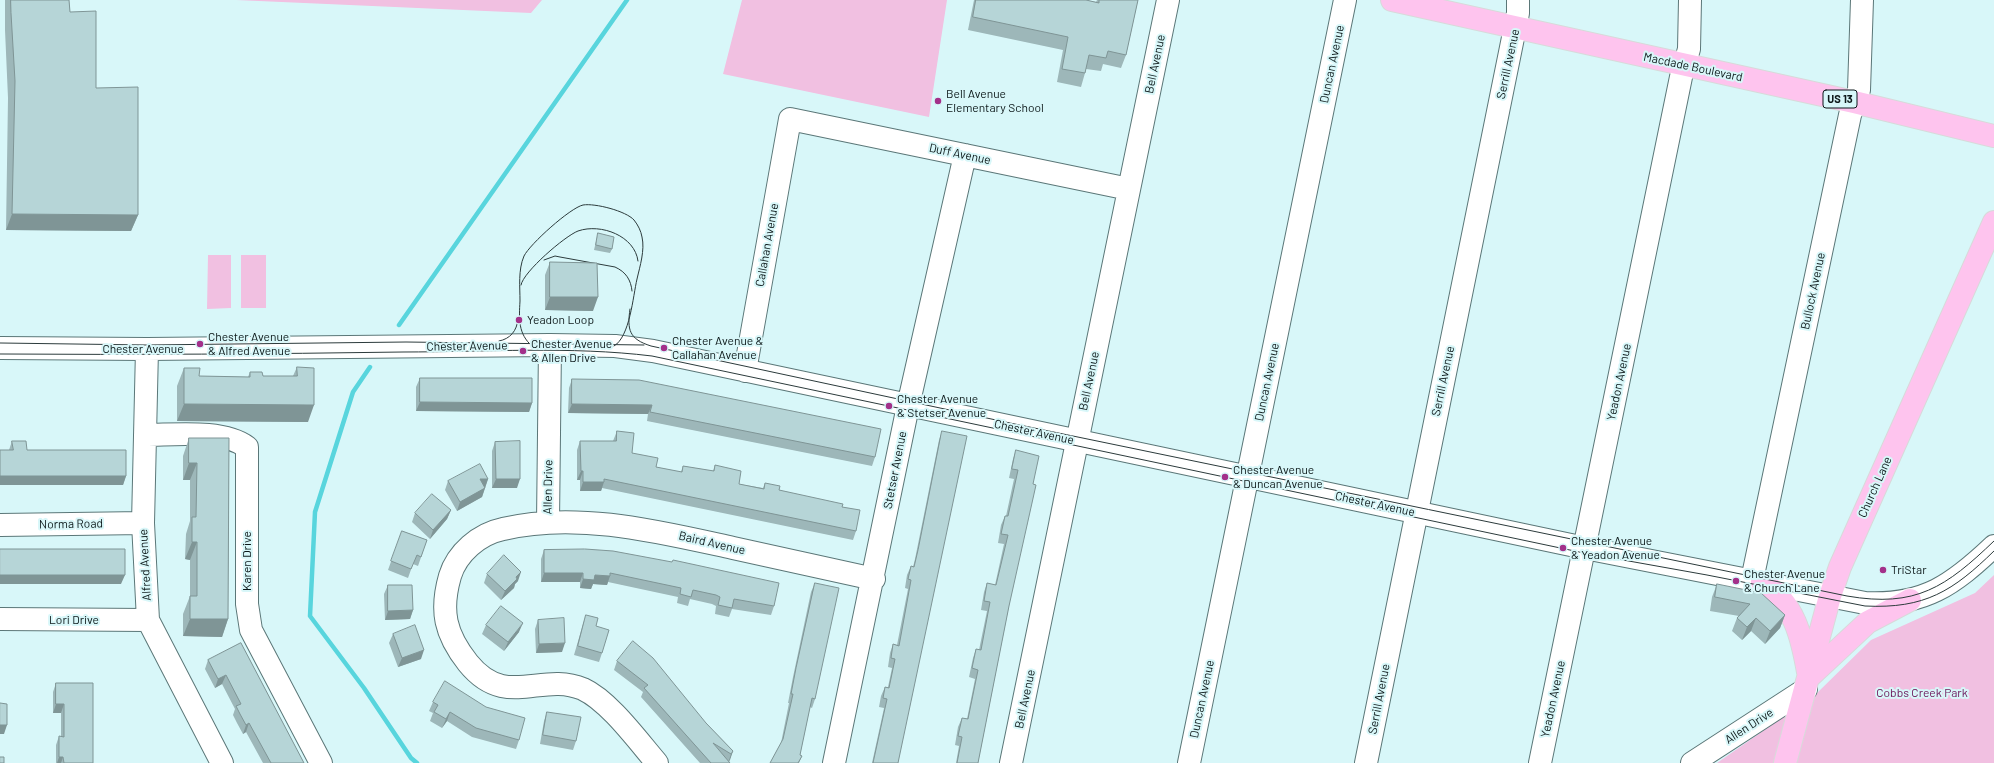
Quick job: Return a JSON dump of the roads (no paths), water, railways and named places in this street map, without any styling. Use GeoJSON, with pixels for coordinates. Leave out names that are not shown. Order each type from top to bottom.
{"type":"FeatureCollection","features":[{"type":"Feature","properties":{"kind":"main road","name":"Macdade Boulevard"},"geometry":{"type":"LineString","coordinates":[[1392,0],[1854,102],[1994,136]]}},
{"type":"Feature","properties":{"kind":"main road","name":"Church Lane"},"geometry":{"type":"LineString","coordinates":[[1785,763],[1830,596],[1840,567],[1994,222]]}},
{"type":"Feature","properties":{"kind":"main road"},"geometry":{"type":"LineString","coordinates":[[1757,582],[1782,600],[1796,625],[1804,648],[1807,683]]}},
{"type":"Feature","properties":{"kind":"main road"},"geometry":{"type":"LineString","coordinates":[[1807,683],[1868,622],[1910,600]]}},
{"type":"Feature","properties":{"kind":"street","name":"Bell Avenue"},"geometry":{"type":"LineString","coordinates":[[1011,763],[1168,0]]}},
{"type":"Feature","properties":{"kind":"street","name":"Duncan Avenue"},"geometry":{"type":"LineString","coordinates":[[1189,763],[1345,0]]}},
{"type":"Feature","properties":{"kind":"street","name":"Serrill Avenue"},"geometry":{"type":"LineString","coordinates":[[1366,763],[1515,27],[1518,0]]}},
{"type":"Feature","properties":{"kind":"street","name":"Yeadon Avenue"},"geometry":{"type":"LineString","coordinates":[[1540,763],[1689,49],[1690,0]]}},
{"type":"Feature","properties":{"kind":"street","name":"Bullock Avenue"},"geometry":{"type":"LineString","coordinates":[[1757,582],[1850,115],[1859,90],[1862,0]]}},
{"type":"Feature","properties":{"kind":"street","name":"Duff Avenue"},"geometry":{"type":"LineString","coordinates":[[790,119],[1129,189]]}},
{"type":"Feature","properties":{"kind":"street","name":"Callahan Avenue"},"geometry":{"type":"LineString","coordinates":[[745,370],[790,119]]}},
{"type":"Feature","properties":{"kind":"street","name":"Stetser Avenue"},"geometry":{"type":"LineString","coordinates":[[834,763],[874,579],[908,406],[965,155]]}},
{"type":"Feature","properties":{"kind":"street","name":"Chester Avenue"},"geometry":{"type":"LineString","coordinates":[[0,348],[147,349],[550,345],[615,346],[653,351],[1585,548],[1830,596],[1880,604],[1910,600],[1925,595],[1950,583],[1967,572],[1994,546]]}},
{"type":"Feature","properties":{"kind":"street","name":"Allen Drive"},"geometry":{"type":"LineString","coordinates":[[550,345],[548,522],[502,529],[485,535],[466,551],[452,570],[446,590],[443,609],[449,630],[457,649],[480,676],[493,683],[506,687],[520,688],[554,684],[568,685],[584,690],[601,701],[622,722],[657,763]]}},
{"type":"Feature","properties":{"kind":"street","name":"Alfred Avenue"},"geometry":{"type":"LineString","coordinates":[[147,349],[143,523],[148,620],[222,763]]}},
{"type":"Feature","properties":{"kind":"street","name":"Karen Drive"},"geometry":{"type":"LineString","coordinates":[[145,435],[217,435],[237,441],[247,447],[247,604],[251,630],[321,763]]}},
{"type":"Feature","properties":{"kind":"street","name":"Baird Avenue"},"geometry":{"type":"LineString","coordinates":[[548,522],[585,523],[663,532],[874,579]]}},
{"type":"Feature","properties":{"kind":"street","name":"Norma Road"},"geometry":{"type":"LineString","coordinates":[[0,525],[143,523]]}},
{"type":"Feature","properties":{"kind":"street","name":"Lori Drive"},"geometry":{"type":"LineString","coordinates":[[0,619],[148,620]]}},
{"type":"Feature","properties":{"kind":"street","name":"Allen Drive"},"geometry":{"type":"LineString","coordinates":[[1692,763],[1807,683]]}},
{"type":"Feature","properties":{"kind":"waterway"},"geometry":{"type":"LineString","coordinates":[[399,325],[627,0]]}},
{"type":"Feature","properties":{"kind":"waterway"},"geometry":{"type":"LineString","coordinates":[[370,367],[353,392],[315,512],[310,616],[364,688],[411,758],[417,763]]}},
{"type":"Feature","properties":{"kind":"tram line"},"geometry":{"type":"LineString","coordinates":[[532,346],[527,341],[520,326],[520,273],[522,261],[528,250],[551,227],[560,219],[583,205],[595,205],[610,208],[630,217],[638,226],[642,237],[642,258],[630,316],[624,334],[614,346]]}},
{"type":"Feature","properties":{"kind":"tram line"},"geometry":{"type":"LineString","coordinates":[[521,285],[523,279],[545,255],[572,234],[587,229],[606,230],[624,238],[636,252],[638,261]]}},
{"type":"Feature","properties":{"kind":"tram line"},"geometry":{"type":"LineString","coordinates":[[544,260],[555,256],[615,267],[622,271],[627,277],[632,291]]}},
{"type":"Feature","properties":{"kind":"tram line"},"geometry":{"type":"LineString","coordinates":[[630,309],[629,323],[631,333],[638,340],[651,346],[1010,423],[1847,596],[1871,599],[1892,599],[1911,596],[1928,590],[1945,582],[1960,571],[1994,541]]}},
{"type":"Feature","properties":{"kind":"tram line"},"geometry":{"type":"LineString","coordinates":[[499,341],[512,334],[518,319]]}},
{"type":"Feature","properties":{"kind":"tram line"},"geometry":{"type":"LineString","coordinates":[[0,343],[147,345],[406,342],[644,345]]}},
{"type":"Feature","properties":{"kind":"tram line"},"geometry":{"type":"LineString","coordinates":[[0,354],[202,354],[559,350],[652,356],[1584,553],[1865,606],[1905,604],[1937,595],[1965,577],[1994,551]]}},
{"type":"Feature","properties":{"kind":"place","name":"Bell Avenue Elementary School"},"geometry":{"type":"Point","coordinates":[938,101]}},
{"type":"Feature","properties":{"kind":"place","name":"Yeadon Loop"},"geometry":{"type":"Point","coordinates":[519,320]}},
{"type":"Feature","properties":{"kind":"place","name":"Chester Avenue & Alfred Avenue"},"geometry":{"type":"Point","coordinates":[200,344]}},
{"type":"Feature","properties":{"kind":"place","name":"Chester Avenue & Callahan Avenue"},"geometry":{"type":"Point","coordinates":[664,348]}},
{"type":"Feature","properties":{"kind":"place","name":"Chester Avenue & Allen Drive"},"geometry":{"type":"Point","coordinates":[523,351]}},
{"type":"Feature","properties":{"kind":"place","name":"Chester Avenue & Stetser Avenue"},"geometry":{"type":"Point","coordinates":[889,406]}},
{"type":"Feature","properties":{"kind":"place","name":"Chester Avenue & Duncan Avenue"},"geometry":{"type":"Point","coordinates":[1225,477]}},
{"type":"Feature","properties":{"kind":"place","name":"Chester Avenue & Yeadon Avenue"},"geometry":{"type":"Point","coordinates":[1563,548]}},
{"type":"Feature","properties":{"kind":"place","name":"TriStar"},"geometry":{"type":"Point","coordinates":[1883,570]}},
{"type":"Feature","properties":{"kind":"place","name":"Chester Avenue & Church Lane"},"geometry":{"type":"Point","coordinates":[1736,581]}},
{"type":"Feature","properties":{"kind":"park label","name":"Cobbs Creek Park"},"geometry":{"type":"Point","coordinates":[1922,693]}}]}
